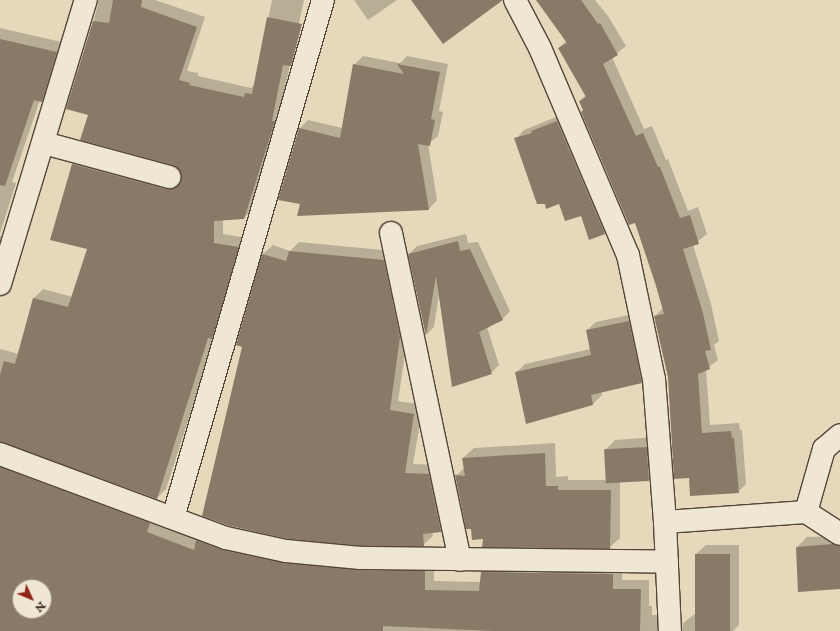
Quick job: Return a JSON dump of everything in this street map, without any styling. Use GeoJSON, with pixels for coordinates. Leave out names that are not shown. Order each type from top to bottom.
{"type":"FeatureCollection","features":[{"type":"Feature","properties":{"kind":"street"},"geometry":{"type":"LineString","coordinates":[[0,284],[44,143],[86,0]]}},
{"type":"Feature","properties":{"kind":"street"},"geometry":{"type":"LineString","coordinates":[[173,518],[323,0]]}},
{"type":"Feature","properties":{"kind":"street"},"geometry":{"type":"LineString","coordinates":[[515,0],[540,48],[628,255],[654,379],[665,522],[670,631]]}},
{"type":"Feature","properties":{"kind":"street"},"geometry":{"type":"LineString","coordinates":[[44,143],[168,177]]}},
{"type":"Feature","properties":{"kind":"street"},"geometry":{"type":"LineString","coordinates":[[391,233],[460,560]]}},
{"type":"Feature","properties":{"kind":"street"},"geometry":{"type":"LineString","coordinates":[[806,512],[824,449],[840,435]]}},
{"type":"Feature","properties":{"kind":"street"},"geometry":{"type":"LineString","coordinates":[[0,454],[226,538],[286,550],[362,558],[667,562]]}},
{"type":"Feature","properties":{"kind":"street"},"geometry":{"type":"LineString","coordinates":[[665,522],[806,512],[840,534]]}},
{"type":"Feature","properties":{"kind":"building"},"geometry":{"type":"Polygon","coordinates":[[[113,0],[142,0],[141,7],[197,27],[179,80],[190,83],[189,85],[244,97],[245,93],[252,94],[267,17],[302,24],[291,66],[283,65],[272,121],[275,121],[244,219],[214,221],[214,243],[239,247],[212,339],[208,338],[157,499],[0,442],[0,375],[4,361],[15,364],[33,298],[68,307],[87,249],[50,240],[72,164],[166,189],[177,186],[181,180],[178,169],[172,165],[80,140],[88,115],[66,109],[93,21],[109,23],[113,0]]]}},
{"type":"Feature","properties":{"kind":"building"},"geometry":{"type":"Polygon","coordinates":[[[411,0],[503,0],[443,44],[411,0]]]}},
{"type":"Feature","properties":{"kind":"building"},"geometry":{"type":"Polygon","coordinates":[[[536,0],[581,0],[598,24],[600,23],[618,55],[603,64],[636,136],[643,133],[658,167],[660,167],[680,218],[690,215],[699,244],[683,249],[703,313],[711,350],[705,351],[710,369],[698,374],[702,433],[731,431],[732,438],[734,438],[739,493],[690,496],[689,478],[674,479],[668,377],[654,316],[664,314],[655,282],[635,223],[629,225],[581,112],[583,110],[579,101],[586,97],[558,48],[567,43],[536,0]]]}},
{"type":"Feature","properties":{"kind":"building"},"geometry":{"type":"Polygon","coordinates":[[[0,39],[57,52],[42,102],[34,100],[5,186],[0,185],[0,39]]]}},
{"type":"Feature","properties":{"kind":"building"},"geometry":{"type":"Polygon","coordinates":[[[353,64],[404,74],[397,64],[440,72],[431,119],[435,120],[430,146],[418,144],[429,210],[297,216],[300,204],[278,200],[299,128],[340,138],[353,64]]]}},
{"type":"Feature","properties":{"kind":"building"},"geometry":{"type":"Polygon","coordinates":[[[557,121],[605,234],[589,240],[581,216],[565,221],[559,204],[546,209],[545,204],[537,204],[514,138],[532,133],[531,131],[557,121]]]}},
{"type":"Feature","properties":{"kind":"building"},"geometry":{"type":"Polygon","coordinates":[[[458,241],[460,251],[470,249],[503,320],[479,332],[492,374],[452,387],[436,276],[426,336],[408,254],[458,241]]]}},
{"type":"Feature","properties":{"kind":"building"},"geometry":{"type":"Polygon","coordinates":[[[289,251],[384,260],[400,337],[390,410],[414,414],[405,473],[429,474],[441,532],[423,534],[424,546],[362,546],[288,539],[230,526],[202,516],[242,347],[236,345],[262,254],[286,261],[289,251]]]}},
{"type":"Feature","properties":{"kind":"building"},"geometry":{"type":"Polygon","coordinates":[[[629,321],[642,383],[591,395],[593,405],[526,424],[515,372],[591,355],[586,330],[629,321]]]}},
{"type":"Feature","properties":{"kind":"building"},"geometry":{"type":"Polygon","coordinates":[[[647,447],[649,481],[606,483],[604,449],[647,447]]]}},
{"type":"Feature","properties":{"kind":"building"},"geometry":{"type":"Polygon","coordinates":[[[545,453],[546,486],[558,486],[558,490],[611,490],[610,549],[482,547],[483,539],[472,540],[471,529],[466,529],[455,475],[465,476],[462,458],[545,453]]]}},
{"type":"Feature","properties":{"kind":"building"},"geometry":{"type":"Polygon","coordinates":[[[0,467],[150,523],[147,532],[194,550],[196,540],[223,550],[285,563],[360,570],[425,571],[425,590],[479,591],[481,572],[613,574],[613,589],[641,589],[640,631],[493,631],[383,626],[383,631],[0,631],[0,467]]]}},
{"type":"Feature","properties":{"kind":"building"},"geometry":{"type":"Polygon","coordinates":[[[833,544],[840,546],[840,589],[798,592],[796,547],[833,544]]]}},
{"type":"Feature","properties":{"kind":"building"},"geometry":{"type":"Polygon","coordinates":[[[695,554],[730,554],[730,631],[695,631],[695,554]]]}}]}
